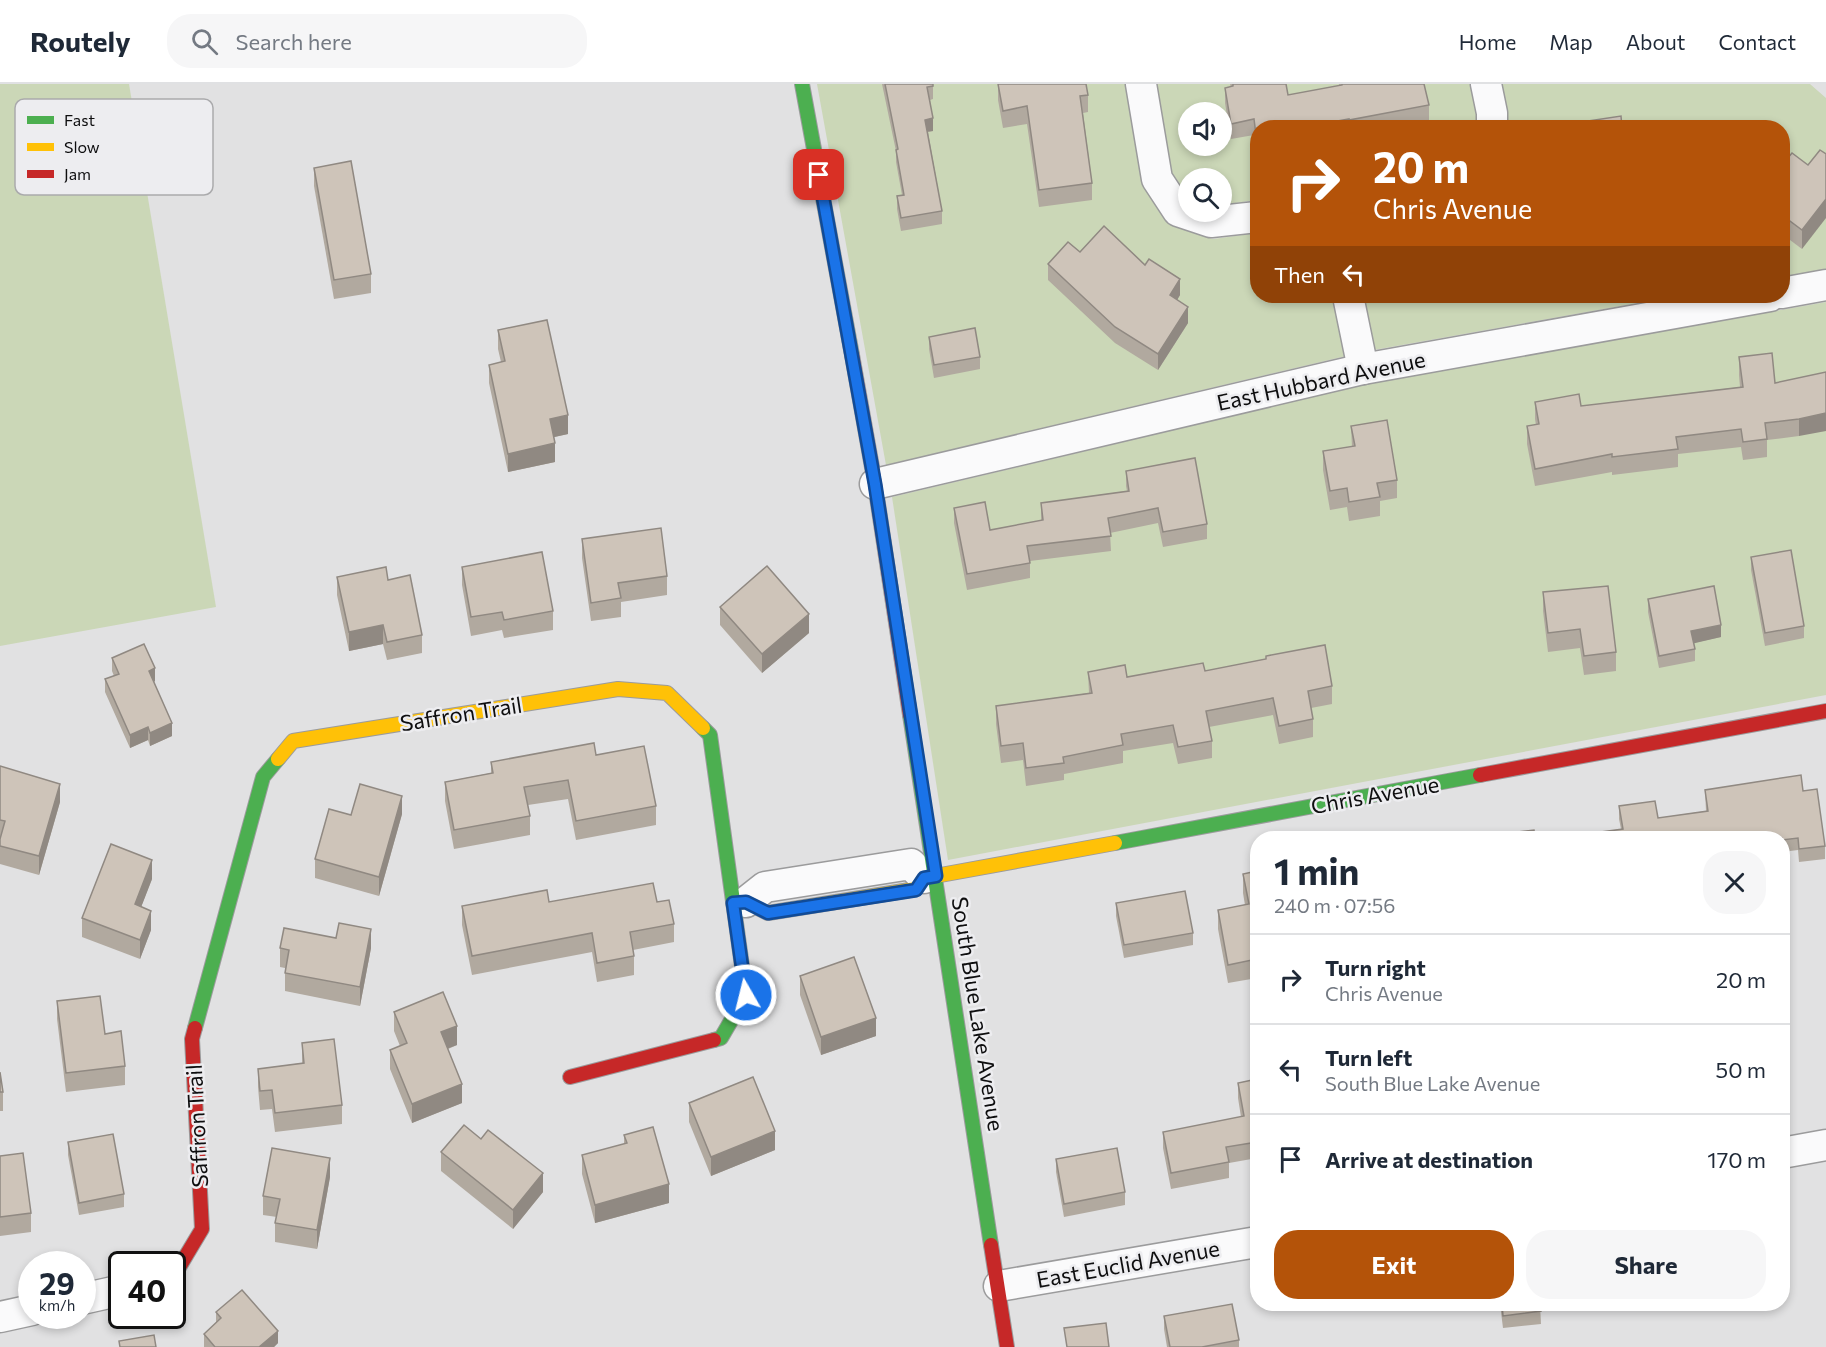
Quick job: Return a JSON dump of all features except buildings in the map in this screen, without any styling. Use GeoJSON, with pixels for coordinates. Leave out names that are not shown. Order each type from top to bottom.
{"type":"FeatureCollection","features":[{"type":"Feature","properties":{"kind":"street","name":"South Blue Lake Avenue"},"geometry":{"type":"LineString","coordinates":[[802,84],[875,484],[930,877],[999,1286],[1007,1347]]}},
{"type":"Feature","properties":{"kind":"street"},"geometry":{"type":"LineString","coordinates":[[1141,84],[1157,179],[1178,211],[1211,222],[1250,218]]}},
{"type":"Feature","properties":{"kind":"street"},"geometry":{"type":"LineString","coordinates":[[1486,84],[1492,120]]}},
{"type":"Feature","properties":{"kind":"street"},"geometry":{"type":"LineString","coordinates":[[1790,292],[1826,285]]}},
{"type":"Feature","properties":{"kind":"street"},"geometry":{"type":"LineString","coordinates":[[1349,303],[1363,369]]}},
{"type":"Feature","properties":{"kind":"street","name":"East Hubbard Avenue"},"geometry":{"type":"LineString","coordinates":[[875,484],[1363,369],[1731,303]]}},
{"type":"Feature","properties":{"kind":"street","name":"Saffron Trail"},"geometry":{"type":"LineString","coordinates":[[186,1255],[201,1229],[192,1039],[263,777],[293,741],[618,689],[667,693],[710,735],[740,902],[746,995],[721,1038],[570,1077]]}},
{"type":"Feature","properties":{"kind":"street","name":"Chris Avenue"},"geometry":{"type":"LineString","coordinates":[[930,877],[1826,711]]}},
{"type":"Feature","properties":{"kind":"street"},"geometry":{"type":"LineString","coordinates":[[740,902],[765,887],[911,864],[930,877]]}},
{"type":"Feature","properties":{"kind":"street"},"geometry":{"type":"LineString","coordinates":[[1790,1152],[1826,1145]]}},
{"type":"Feature","properties":{"kind":"street","name":"East Euclid Avenue"},"geometry":{"type":"LineString","coordinates":[[999,1286],[1250,1243]]}},
{"type":"Feature","properties":{"kind":"street"},"geometry":{"type":"LineString","coordinates":[[0,1317],[18,1313]]}},
{"type":"Feature","properties":{"kind":"green space"},"geometry":{"type":"Polygon","coordinates":[[[0,84],[129,84],[131,99],[15,99],[15,195],[147,195],[216,607],[0,646],[0,84]]]}},
{"type":"Feature","properties":{"kind":"green space"},"geometry":{"type":"Polygon","coordinates":[[[817,84],[1127,84],[1146,188],[1167,220],[1174,226],[1213,239],[1250,234],[1250,303],[1335,303],[1346,356],[886,465],[817,84]]]}},
{"type":"Feature","properties":{"kind":"green space"},"geometry":{"type":"Polygon","coordinates":[[[1156,84],[1472,84],[1478,120],[1250,120],[1250,201],[1232,203],[1232,168],[1178,168],[1178,182],[1171,172],[1156,84]]]}},
{"type":"Feature","properties":{"kind":"green space"},"geometry":{"type":"Polygon","coordinates":[[[1501,84],[1810,84],[1826,98],[1826,269],[1790,276],[1790,120],[1505,120],[1501,84]]]}},
{"type":"Feature","properties":{"kind":"green space"},"geometry":{"type":"Polygon","coordinates":[[[1826,302],[1826,695],[948,860],[892,497],[1366,384],[1826,302]]]}},
{"type":"Feature","properties":{"kind":"green space"},"geometry":{"type":"Polygon","coordinates":[[[1364,303],[1638,303],[1374,350],[1364,303]]]}},
{"type":"Feature","properties":{"kind":"traffic: fast"},"geometry":{"type":"LineString","coordinates":[[802,84],[852,355]]}},
{"type":"Feature","properties":{"kind":"traffic: fast"},"geometry":{"type":"LineString","coordinates":[[910,715],[991,1245]]}},
{"type":"Feature","properties":{"kind":"traffic: fast"},"geometry":{"type":"LineString","coordinates":[[703,728],[710,735],[746,995],[721,1038],[714,1040]]}},
{"type":"Feature","properties":{"kind":"traffic: fast"},"geometry":{"type":"LineString","coordinates":[[195,1028],[263,777],[278,759]]}},
{"type":"Feature","properties":{"kind":"traffic: fast"},"geometry":{"type":"LineString","coordinates":[[1115,843],[1480,775]]}},
{"type":"Feature","properties":{"kind":"traffic: slow"},"geometry":{"type":"LineString","coordinates":[[278,759],[293,741],[618,689],[667,693],[703,728]]}},
{"type":"Feature","properties":{"kind":"traffic: slow"},"geometry":{"type":"LineString","coordinates":[[733,903],[746,902],[768,913],[916,889],[924,878],[1115,843]]}},
{"type":"Feature","properties":{"kind":"traffic: jam"},"geometry":{"type":"LineString","coordinates":[[852,355],[875,484],[910,715]]}},
{"type":"Feature","properties":{"kind":"traffic: jam"},"geometry":{"type":"LineString","coordinates":[[1480,775],[1826,711]]}},
{"type":"Feature","properties":{"kind":"traffic: jam"},"geometry":{"type":"LineString","coordinates":[[186,1256],[202,1229],[192,1039],[195,1028]]}},
{"type":"Feature","properties":{"kind":"traffic: jam"},"geometry":{"type":"LineString","coordinates":[[570,1077],[714,1040]]}},
{"type":"Feature","properties":{"kind":"traffic: jam"},"geometry":{"type":"LineString","coordinates":[[991,1245],[1007,1347]]}},
{"type":"Feature","properties":{"kind":"route"},"geometry":{"type":"LineString","coordinates":[[746,995],[733,903],[746,902],[768,913],[916,890],[924,878],[936,876],[875,484],[819,175]]}}]}
